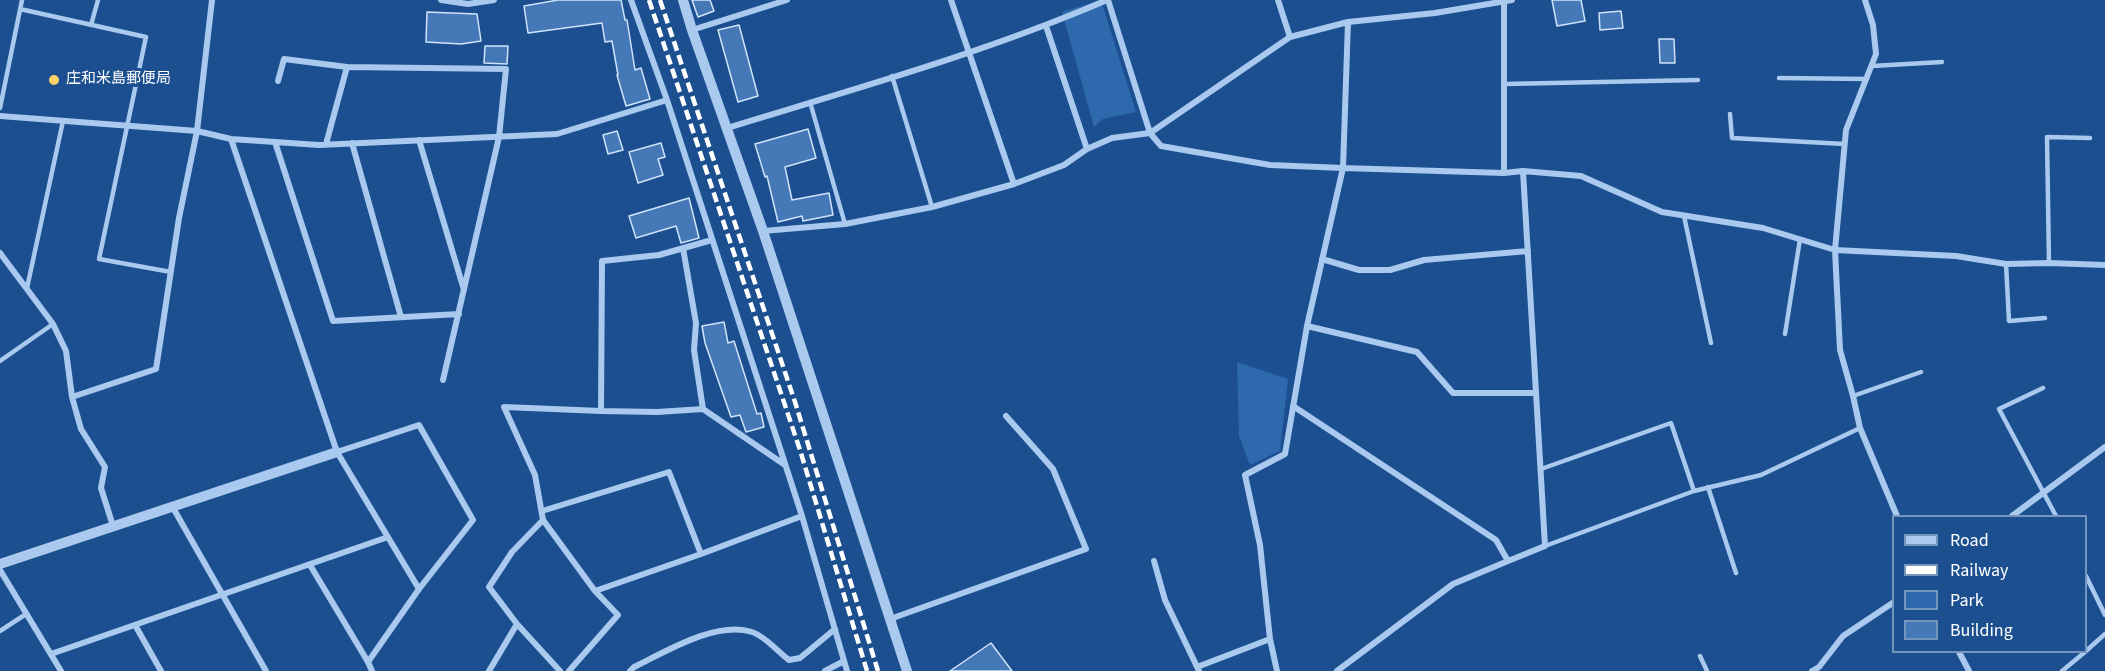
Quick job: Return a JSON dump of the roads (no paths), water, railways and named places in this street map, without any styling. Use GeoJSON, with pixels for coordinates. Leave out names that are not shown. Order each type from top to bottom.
{"type":"FeatureCollection","features":[{"type":"Feature","properties":{"kind":"street"},"geometry":{"type":"LineString","coordinates":[[72,397],[156,369],[179,218],[197,131],[212,0]]}},
{"type":"Feature","properties":{"kind":"street"},"geometry":{"type":"LineString","coordinates":[[441,0],[468,3],[494,0]]}},
{"type":"Feature","properties":{"kind":"street"},"geometry":{"type":"LineString","coordinates":[[631,0],[667,100],[802,516],[847,671]]}},
{"type":"Feature","properties":{"kind":"street"},"geometry":{"type":"LineString","coordinates":[[683,0],[763,231],[907,671]]}},
{"type":"Feature","properties":{"kind":"street"},"geometry":{"type":"LineString","coordinates":[[692,30],[787,0]]}},
{"type":"Feature","properties":{"kind":"street"},"geometry":{"type":"LineString","coordinates":[[951,0],[1014,184]]}},
{"type":"Feature","properties":{"kind":"street"},"geometry":{"type":"LineString","coordinates":[[727,128],[969,52],[1046,26],[1108,0],[1150,133],[1161,146],[1270,165],[1504,173],[1523,171],[1581,176],[1662,212],[1763,228],[1835,250],[1956,256],[2006,264],[2105,265]]}},
{"type":"Feature","properties":{"kind":"street"},"geometry":{"type":"LineString","coordinates":[[1278,0],[1290,37]]}},
{"type":"Feature","properties":{"kind":"street"},"geometry":{"type":"LineString","coordinates":[[763,231],[845,224],[932,207],[1014,184],[1064,165],[1087,149],[1112,138],[1150,133],[1290,37],[1348,22],[1435,13],[1512,0]]}},
{"type":"Feature","properties":{"kind":"street"},"geometry":{"type":"LineString","coordinates":[[1865,0],[1873,25],[1876,54],[1846,130],[1835,250],[1840,350],[1860,428],[1897,515]]}},
{"type":"Feature","properties":{"kind":"street"},"geometry":{"type":"LineString","coordinates":[[1504,2],[1504,173]]}},
{"type":"Feature","properties":{"kind":"street"},"geometry":{"type":"LineString","coordinates":[[1277,671],[1270,639],[1260,545],[1245,475],[1285,454],[1307,326],[1343,168],[1348,22]]}},
{"type":"Feature","properties":{"kind":"street"},"geometry":{"type":"LineString","coordinates":[[1046,26],[1087,149]]}},
{"type":"Feature","properties":{"kind":"street"},"geometry":{"type":"LineString","coordinates":[[278,81],[284,59],[346,68],[506,69],[499,137],[443,380]]}},
{"type":"Feature","properties":{"kind":"street"},"geometry":{"type":"LineString","coordinates":[[326,144],[346,68]]}},
{"type":"Feature","properties":{"kind":"street"},"geometry":{"type":"LineString","coordinates":[[0,116],[197,131],[231,139],[326,144],[556,134],[667,100]]}},
{"type":"Feature","properties":{"kind":"street"},"geometry":{"type":"LineString","coordinates":[[231,139],[337,452],[418,590]]}},
{"type":"Feature","properties":{"kind":"street"},"geometry":{"type":"LineString","coordinates":[[419,140],[464,290]]}},
{"type":"Feature","properties":{"kind":"street"},"geometry":{"type":"LineString","coordinates":[[275,142],[333,321],[459,314]]}},
{"type":"Feature","properties":{"kind":"street"},"geometry":{"type":"LineString","coordinates":[[352,143],[401,317]]}},
{"type":"Feature","properties":{"kind":"street"},"geometry":{"type":"LineString","coordinates":[[1337,671],[1453,585],[1545,546],[1523,171]]}},
{"type":"Feature","properties":{"kind":"street"},"geometry":{"type":"LineString","coordinates":[[601,411],[602,261],[659,255],[712,240]]}},
{"type":"Feature","properties":{"kind":"street"},"geometry":{"type":"LineString","coordinates":[[683,248],[696,323],[694,350],[703,409]]}},
{"type":"Feature","properties":{"kind":"street"},"geometry":{"type":"LineString","coordinates":[[1322,259],[1359,270],[1390,270],[1424,260],[1528,251]]}},
{"type":"Feature","properties":{"kind":"street"},"geometry":{"type":"LineString","coordinates":[[0,253],[53,324],[66,351],[72,397],[81,429],[105,467],[101,488],[113,526]]}},
{"type":"Feature","properties":{"kind":"street"},"geometry":{"type":"LineString","coordinates":[[1307,326],[1417,352],[1453,393],[1536,393]]}},
{"type":"Feature","properties":{"kind":"street"},"geometry":{"type":"LineString","coordinates":[[1293,406],[1496,540],[1508,561]]}},
{"type":"Feature","properties":{"kind":"street"},"geometry":{"type":"LineString","coordinates":[[569,671],[618,615],[595,591],[543,520],[535,475],[504,407],[601,411],[703,409],[785,465]]}},
{"type":"Feature","properties":{"kind":"street"},"geometry":{"type":"LineString","coordinates":[[889,620],[1086,549],[1053,469],[1006,416]]}},
{"type":"Feature","properties":{"kind":"street"},"geometry":{"type":"LineString","coordinates":[[0,564],[419,425],[473,520],[418,590],[368,662]]}},
{"type":"Feature","properties":{"kind":"street"},"geometry":{"type":"LineString","coordinates":[[2013,515],[2105,447]]}},
{"type":"Feature","properties":{"kind":"street"},"geometry":{"type":"LineString","coordinates":[[542,511],[669,472],[702,554]]}},
{"type":"Feature","properties":{"kind":"street"},"geometry":{"type":"LineString","coordinates":[[172,506],[266,671]]}},
{"type":"Feature","properties":{"kind":"street"},"geometry":{"type":"LineString","coordinates":[[595,591],[802,516]]}},
{"type":"Feature","properties":{"kind":"street"},"geometry":{"type":"LineString","coordinates":[[543,520],[512,552],[489,587],[517,624],[560,671]]}},
{"type":"Feature","properties":{"kind":"street"},"geometry":{"type":"LineString","coordinates":[[51,654],[388,537]]}},
{"type":"Feature","properties":{"kind":"street"},"geometry":{"type":"LineString","coordinates":[[1154,561],[1165,600],[1198,669],[1270,639]]}},
{"type":"Feature","properties":{"kind":"street"},"geometry":{"type":"LineString","coordinates":[[310,565],[372,671]]}},
{"type":"Feature","properties":{"kind":"street"},"geometry":{"type":"LineString","coordinates":[[0,570],[61,671]]}},
{"type":"Feature","properties":{"kind":"street"},"geometry":{"type":"LineString","coordinates":[[1812,671],[1820,669],[1844,636],[1892,603]]}},
{"type":"Feature","properties":{"kind":"street"},"geometry":{"type":"LineString","coordinates":[[489,671],[517,624]]}},
{"type":"Feature","properties":{"kind":"street"},"geometry":{"type":"LineString","coordinates":[[135,625],[161,671]]}},
{"type":"Feature","properties":{"kind":"street"},"geometry":{"type":"LineString","coordinates":[[630,671],[702,635],[739,628],[755,632],[789,660],[800,658],[835,629]]}},
{"type":"Feature","properties":{"kind":"street"},"geometry":{"type":"LineString","coordinates":[[1960,653],[1969,671]]}},
{"type":"Feature","properties":{"kind":"street"},"geometry":{"type":"LineString","coordinates":[[825,671],[844,661]]}},
{"type":"Feature","properties":{"kind":"lane"},"geometry":{"type":"LineString","coordinates":[[0,108],[22,0]]}},
{"type":"Feature","properties":{"kind":"lane"},"geometry":{"type":"LineString","coordinates":[[91,25],[98,0]]}},
{"type":"Feature","properties":{"kind":"lane"},"geometry":{"type":"LineString","coordinates":[[20,9],[146,37],[99,260],[171,272]]}},
{"type":"Feature","properties":{"kind":"lane"},"geometry":{"type":"LineString","coordinates":[[1872,66],[1942,62]]}},
{"type":"Feature","properties":{"kind":"lane"},"geometry":{"type":"LineString","coordinates":[[892,76],[932,207]]}},
{"type":"Feature","properties":{"kind":"lane"},"geometry":{"type":"LineString","coordinates":[[1779,78],[1867,79]]}},
{"type":"Feature","properties":{"kind":"lane"},"geometry":{"type":"LineString","coordinates":[[1504,84],[1698,80]]}},
{"type":"Feature","properties":{"kind":"lane"},"geometry":{"type":"LineString","coordinates":[[810,102],[845,224]]}},
{"type":"Feature","properties":{"kind":"lane"},"geometry":{"type":"LineString","coordinates":[[1730,114],[1732,138],[1845,144]]}},
{"type":"Feature","properties":{"kind":"lane"},"geometry":{"type":"LineString","coordinates":[[27,288],[63,121]]}},
{"type":"Feature","properties":{"kind":"lane"},"geometry":{"type":"LineString","coordinates":[[2049,263],[2047,137],[2090,138]]}},
{"type":"Feature","properties":{"kind":"lane"},"geometry":{"type":"LineString","coordinates":[[1684,216],[1711,343]]}},
{"type":"Feature","properties":{"kind":"lane"},"geometry":{"type":"LineString","coordinates":[[1785,334],[1800,239]]}},
{"type":"Feature","properties":{"kind":"lane"},"geometry":{"type":"LineString","coordinates":[[2006,264],[2009,321],[2045,318]]}},
{"type":"Feature","properties":{"kind":"lane"},"geometry":{"type":"LineString","coordinates":[[0,361],[53,324]]}},
{"type":"Feature","properties":{"kind":"lane"},"geometry":{"type":"LineString","coordinates":[[1853,396],[1921,372]]}},
{"type":"Feature","properties":{"kind":"lane"},"geometry":{"type":"LineString","coordinates":[[2043,388],[1999,409],[2056,515]]}},
{"type":"Feature","properties":{"kind":"lane"},"geometry":{"type":"LineString","coordinates":[[1540,469],[1671,423],[1694,490]]}},
{"type":"Feature","properties":{"kind":"lane"},"geometry":{"type":"LineString","coordinates":[[1545,546],[1694,490],[1761,475],[1860,428]]}},
{"type":"Feature","properties":{"kind":"lane"},"geometry":{"type":"LineString","coordinates":[[1708,487],[1736,573]]}},
{"type":"Feature","properties":{"kind":"lane"},"geometry":{"type":"LineString","coordinates":[[2087,580],[2105,615]]}},
{"type":"Feature","properties":{"kind":"lane"},"geometry":{"type":"LineString","coordinates":[[0,631],[26,614]]}},
{"type":"Feature","properties":{"kind":"lane"},"geometry":{"type":"LineString","coordinates":[[2087,649],[2105,634]]}},
{"type":"Feature","properties":{"kind":"lane"},"geometry":{"type":"LineString","coordinates":[[2062,670],[2083,653]]}},
{"type":"Feature","properties":{"kind":"lane"},"geometry":{"type":"LineString","coordinates":[[1700,656],[1707,671]]}},
{"type":"Feature","properties":{"kind":"railway"},"geometry":{"type":"LineString","coordinates":[[649,0],[800,450],[867,671]]}},
{"type":"Feature","properties":{"kind":"railway"},"geometry":{"type":"LineString","coordinates":[[660,0],[795,402],[878,671]]}},
{"type":"Feature","properties":{"kind":"place","name":"庄和米島郵便局"},"geometry":{"type":"Point","coordinates":[54,80]}}]}
